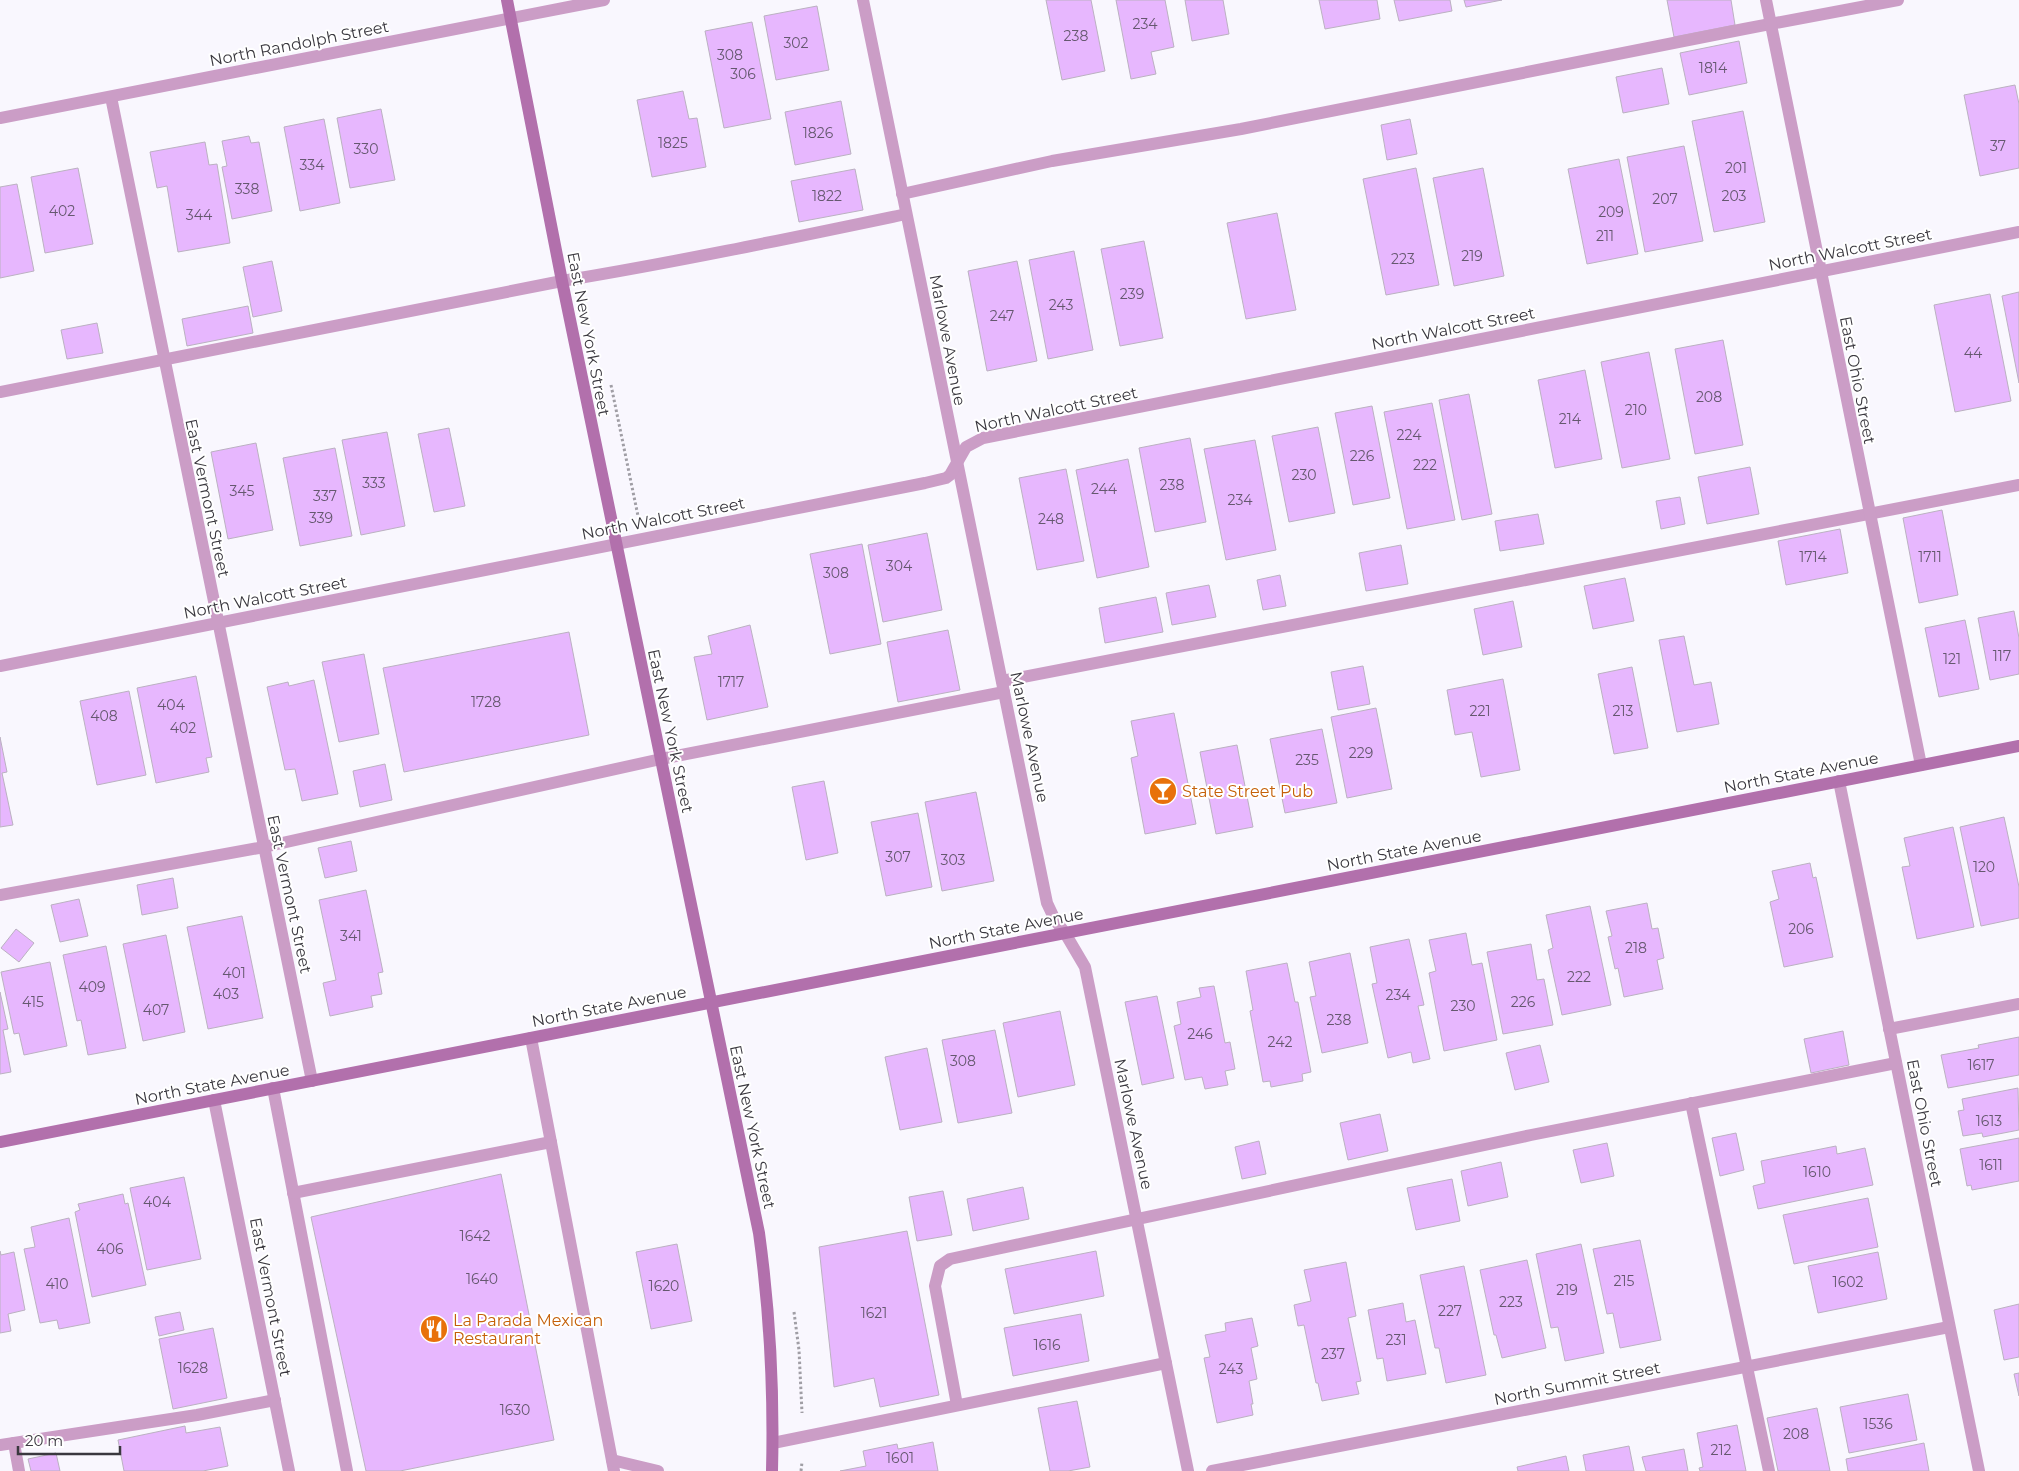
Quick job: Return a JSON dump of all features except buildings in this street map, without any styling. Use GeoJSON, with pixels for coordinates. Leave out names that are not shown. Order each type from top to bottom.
{"type":"FeatureCollection","features":[{"type":"Feature","properties":{"kind":"street","name":"East New York Street"},"geometry":{"type":"LineString","coordinates":[[507,0],[562,281],[759,1233],[771,1337],[772,1471]]}},
{"type":"Feature","properties":{"kind":"street","name":"North Randolph Street"},"geometry":{"type":"LineString","coordinates":[[0,118],[604,0]]}},
{"type":"Feature","properties":{"kind":"street","name":"Marlowe Avenue"},"geometry":{"type":"LineString","coordinates":[[863,0],[1047,903],[1059,927],[1066,933],[1085,968],[1188,1471]]}},
{"type":"Feature","properties":{"kind":"street","name":"East Ohio Street"},"geometry":{"type":"LineString","coordinates":[[1766,0],[1921,765]]}},
{"type":"Feature","properties":{"kind":"street"},"geometry":{"type":"LineString","coordinates":[[902,194],[1052,161],[1241,129],[1898,0]]}},
{"type":"Feature","properties":{"kind":"street","name":"East Vermont Street"},"geometry":{"type":"LineString","coordinates":[[111,97],[312,1081]]}},
{"type":"Feature","properties":{"kind":"street"},"geometry":{"type":"LineString","coordinates":[[0,392],[562,281],[750,247],[906,214]]}},
{"type":"Feature","properties":{"kind":"street","name":"North Walcott Street"},"geometry":{"type":"LineString","coordinates":[[0,666],[926,483],[946,478],[950,475],[966,447],[983,438],[2019,232]]}},
{"type":"Feature","properties":{"kind":"street"},"geometry":{"type":"LineString","coordinates":[[0,895],[264,847],[661,759],[1003,687],[1869,513],[2019,486]]}},
{"type":"Feature","properties":{"kind":"street","name":"North State Avenue"},"geometry":{"type":"LineString","coordinates":[[0,1142],[2019,746]]}},
{"type":"Feature","properties":{"kind":"street","name":"East Ohio Street"},"geometry":{"type":"LineString","coordinates":[[1839,781],[1979,1471]]}},
{"type":"Feature","properties":{"kind":"street"},"geometry":{"type":"LineString","coordinates":[[1889,1029],[2019,1004]]}},
{"type":"Feature","properties":{"kind":"street"},"geometry":{"type":"LineString","coordinates":[[531,1038],[613,1465],[658,1471]]}},
{"type":"Feature","properties":{"kind":"street"},"geometry":{"type":"LineString","coordinates":[[957,1405],[934,1286],[940,1266],[950,1259],[1521,1137],[1896,1063]]}},
{"type":"Feature","properties":{"kind":"street"},"geometry":{"type":"LineString","coordinates":[[273,1088],[347,1471]]}},
{"type":"Feature","properties":{"kind":"street","name":"East Vermont Street"},"geometry":{"type":"LineString","coordinates":[[214,1100],[290,1471]]}},
{"type":"Feature","properties":{"kind":"street"},"geometry":{"type":"LineString","coordinates":[[1691,1103],[1769,1471]]}},
{"type":"Feature","properties":{"kind":"street"},"geometry":{"type":"LineString","coordinates":[[293,1192],[551,1142]]}},
{"type":"Feature","properties":{"kind":"street","name":"North Summit Street"},"geometry":{"type":"LineString","coordinates":[[1212,1471],[1949,1327]]}},
{"type":"Feature","properties":{"kind":"street"},"geometry":{"type":"LineString","coordinates":[[773,1443],[1166,1363]]}},
{"type":"Feature","properties":{"kind":"street"},"geometry":{"type":"LineString","coordinates":[[0,1445],[197,1415],[275,1400]]}},
{"type":"Feature","properties":{"kind":"street"},"geometry":{"type":"LineString","coordinates":[[14,1443],[20,1471]]}},
{"type":"Feature","properties":{"kind":"place","name":"State Street Pub"},"geometry":{"type":"Point","coordinates":[1163,791]}},
{"type":"Feature","properties":{"kind":"place","name":"La Parada Mexican Restaurant"},"geometry":{"type":"Point","coordinates":[434,1329]}}]}
